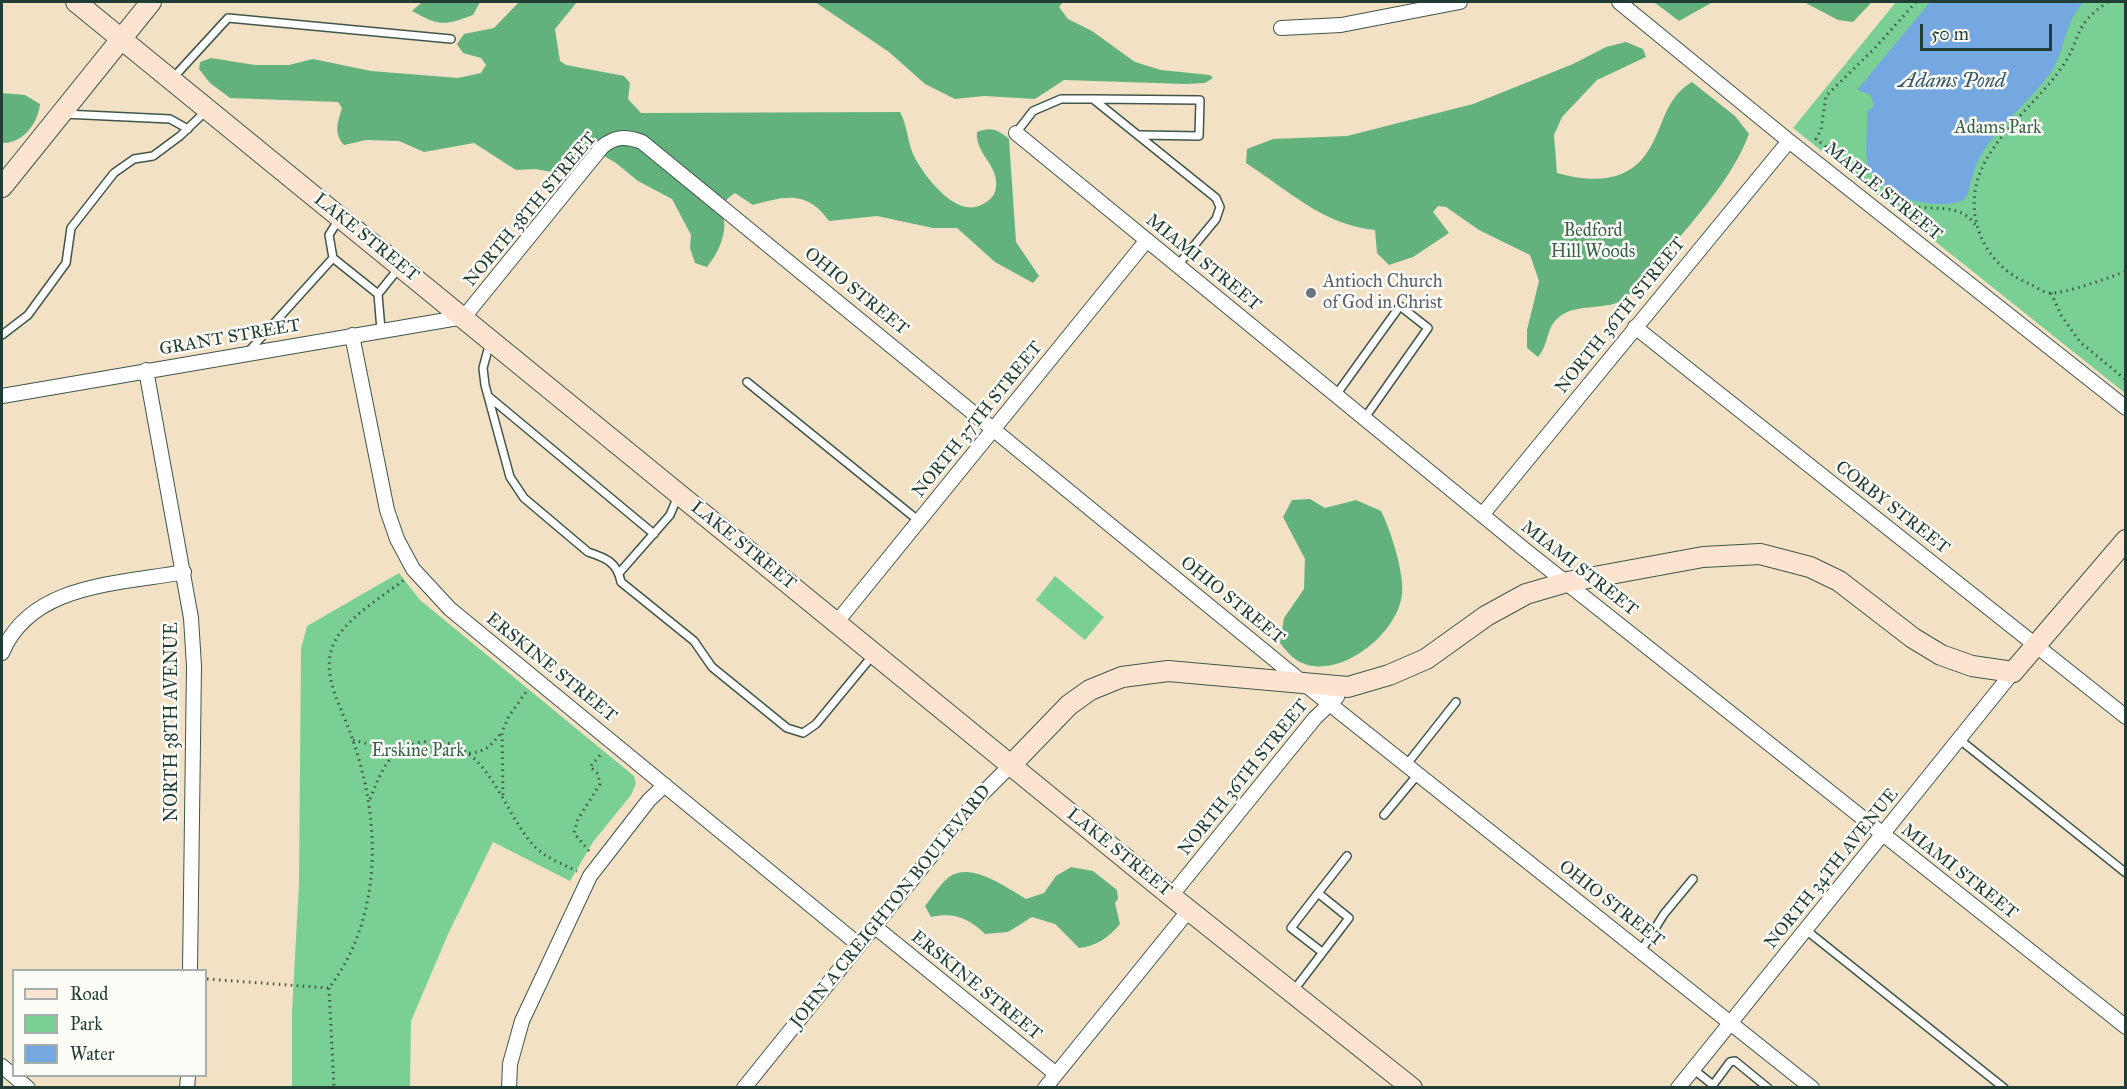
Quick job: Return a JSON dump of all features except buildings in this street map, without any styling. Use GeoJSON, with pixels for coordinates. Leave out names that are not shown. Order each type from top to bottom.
{"type":"FeatureCollection","features":[{"type":"Feature","properties":{"kind":"main road","name":"LAKE STREET"},"geometry":{"type":"LineString","coordinates":[[75,2],[1171,896],[1412,1088]]}},
{"type":"Feature","properties":{"kind":"main road"},"geometry":{"type":"LineString","coordinates":[[2,187],[152,2]]}},
{"type":"Feature","properties":{"kind":"main road"},"geometry":{"type":"LineString","coordinates":[[2013,672],[2120,551]]}},
{"type":"Feature","properties":{"kind":"main road","name":"JOHN A CREIGHTON BOULEVARD"},"geometry":{"type":"LineString","coordinates":[[1011,765],[1069,705],[1090,690],[1122,676],[1168,671],[1348,687],[1406,669],[1445,647],[1486,616],[1526,594],[1567,582],[1703,557],[1760,554],[1793,561],[1839,581],[1913,638],[1941,655],[1972,666],[2013,672]]}},
{"type":"Feature","properties":{"kind":"street"},"geometry":{"type":"LineString","coordinates":[[1281,28],[1341,25],[1460,2]]}},
{"type":"Feature","properties":{"kind":"street","name":"MAPLE STREET"},"geometry":{"type":"LineString","coordinates":[[1619,2],[1789,141],[2126,408]]}},
{"type":"Feature","properties":{"kind":"street","name":"MIAMI STREET"},"geometry":{"type":"LineString","coordinates":[[1016,133],[1482,515],[2126,1027]]}},
{"type":"Feature","properties":{"kind":"street","name":"NORTH 38TH STREET"},"geometry":{"type":"LineString","coordinates":[[464,318],[602,147],[620,137],[632,138]]}},
{"type":"Feature","properties":{"kind":"street","name":"OHIO STREET"},"geometry":{"type":"LineString","coordinates":[[632,138],[659,154],[1302,682],[1731,1022],[1805,1085]]}},
{"type":"Feature","properties":{"kind":"street","name":"NORTH 36TH STREET"},"geometry":{"type":"LineString","coordinates":[[1482,515],[1789,141]]}},
{"type":"Feature","properties":{"kind":"street","name":"NORTH 37TH STREET"},"geometry":{"type":"LineString","coordinates":[[836,622],[1147,240]]}},
{"type":"Feature","properties":{"kind":"street","name":"GRANT STREET"},"geometry":{"type":"LineString","coordinates":[[2,396],[381,330],[464,318]]}},
{"type":"Feature","properties":{"kind":"street","name":"CORBY STREET"},"geometry":{"type":"LineString","coordinates":[[1635,327],[2126,717]]}},
{"type":"Feature","properties":{"kind":"street","name":"ERSKINE STREET"},"geometry":{"type":"LineString","coordinates":[[352,335],[387,510],[397,539],[413,569],[450,609],[859,945]]}},
{"type":"Feature","properties":{"kind":"street","name":"NORTH 38TH AVENUE"},"geometry":{"type":"LineString","coordinates":[[146,370],[191,618],[194,666],[190,969]]}},
{"type":"Feature","properties":{"kind":"street"},"geometry":{"type":"LineString","coordinates":[[2,653],[17,627],[30,614],[62,596],[184,572]]}},
{"type":"Feature","properties":{"kind":"street","name":"NORTH 34TH AVENUE"},"geometry":{"type":"LineString","coordinates":[[1678,1088],[2013,672]]}},
{"type":"Feature","properties":{"kind":"street","name":"NORTH 36TH STREET"},"geometry":{"type":"LineString","coordinates":[[1171,896],[1315,718],[1348,687]]}},
{"type":"Feature","properties":{"kind":"street","name":"JOHN A CREIGHTON BOULEVARD"},"geometry":{"type":"LineString","coordinates":[[744,1088],[977,799],[1011,765]]}},
{"type":"Feature","properties":{"kind":"street"},"geometry":{"type":"LineString","coordinates":[[509,1088],[510,1064],[522,1021],[590,876],[649,800],[665,785]]}},
{"type":"Feature","properties":{"kind":"street"},"geometry":{"type":"LineString","coordinates":[[1045,1088],[1189,910]]}},
{"type":"Feature","properties":{"kind":"street","name":"ERSKINE STREET"},"geometry":{"type":"LineString","coordinates":[[874,926],[1056,1074]]}},
{"type":"Feature","properties":{"kind":"street"},"geometry":{"type":"LineString","coordinates":[[15,1077],[28,1088]]}},
{"type":"Feature","properties":{"kind":"lane"},"geometry":{"type":"LineString","coordinates":[[172,79],[228,18],[451,39]]}},
{"type":"Feature","properties":{"kind":"lane"},"geometry":{"type":"LineString","coordinates":[[1016,133],[1033,111],[1061,99],[1200,100],[1199,136],[1140,135]]}},
{"type":"Feature","properties":{"kind":"lane"},"geometry":{"type":"LineString","coordinates":[[1093,99],[1216,198],[1220,207],[1216,219],[1178,266]]}},
{"type":"Feature","properties":{"kind":"lane"},"geometry":{"type":"LineString","coordinates":[[2,335],[28,315],[66,263],[71,228],[114,173],[134,159],[153,156],[188,129],[208,109]]}},
{"type":"Feature","properties":{"kind":"lane"},"geometry":{"type":"LineString","coordinates":[[61,113],[170,119],[188,129]]}},
{"type":"Feature","properties":{"kind":"lane"},"geometry":{"type":"LineString","coordinates":[[339,218],[329,235],[333,258],[378,294]]}},
{"type":"Feature","properties":{"kind":"lane"},"geometry":{"type":"LineString","coordinates":[[247,353],[333,258]]}},
{"type":"Feature","properties":{"kind":"lane"},"geometry":{"type":"LineString","coordinates":[[381,330],[378,294],[401,266]]}},
{"type":"Feature","properties":{"kind":"lane"},"geometry":{"type":"LineString","coordinates":[[1336,395],[1400,306],[1428,328],[1364,418]]}},
{"type":"Feature","properties":{"kind":"lane"},"geometry":{"type":"LineString","coordinates":[[490,339],[483,368],[488,396],[503,459],[524,498],[588,552],[612,563],[620,572],[621,582],[694,641],[712,667],[793,731],[802,733],[816,724],[874,654]]}},
{"type":"Feature","properties":{"kind":"lane"},"geometry":{"type":"LineString","coordinates":[[747,382],[919,521]]}},
{"type":"Feature","properties":{"kind":"lane"},"geometry":{"type":"LineString","coordinates":[[488,396],[654,534]]}},
{"type":"Feature","properties":{"kind":"lane"},"geometry":{"type":"LineString","coordinates":[[620,572],[670,515],[678,493]]}},
{"type":"Feature","properties":{"kind":"lane"},"geometry":{"type":"LineString","coordinates":[[1407,764],[1456,702]]}},
{"type":"Feature","properties":{"kind":"lane"},"geometry":{"type":"LineString","coordinates":[[1960,740],[2126,873]]}},
{"type":"Feature","properties":{"kind":"lane"},"geometry":{"type":"LineString","coordinates":[[1384,815],[1419,774]]}},
{"type":"Feature","properties":{"kind":"lane"},"geometry":{"type":"LineString","coordinates":[[1322,952],[1291,928],[1347,856]]}},
{"type":"Feature","properties":{"kind":"lane"},"geometry":{"type":"LineString","coordinates":[[1641,951],[1664,914],[1693,879]]}},
{"type":"Feature","properties":{"kind":"lane"},"geometry":{"type":"LineString","coordinates":[[1292,992],[1349,918],[1318,893]]}},
{"type":"Feature","properties":{"kind":"lane"},"geometry":{"type":"LineString","coordinates":[[1806,930],[2004,1088]]}},
{"type":"Feature","properties":{"kind":"lane"},"geometry":{"type":"LineString","coordinates":[[1693,1069],[1713,1086],[1730,1062],[1735,1061],[1768,1088]]}},
{"type":"Feature","properties":{"kind":"path"},"geometry":{"type":"LineString","coordinates":[[1916,2],[1874,49],[1826,96],[1821,130],[1816,139],[1886,195],[1902,204],[1954,209],[1970,217],[1992,256],[2005,272],[2051,293],[2103,280],[2126,271]]}},
{"type":"Feature","properties":{"kind":"path"},"geometry":{"type":"LineString","coordinates":[[1977,228],[1974,213],[1976,192],[1988,158],[2061,69],[2076,34],[2087,17],[2108,2]]}},
{"type":"Feature","properties":{"kind":"path"},"geometry":{"type":"LineString","coordinates":[[2051,293],[2061,315],[2080,342],[2126,380]]}},
{"type":"Feature","properties":{"kind":"path"},"geometry":{"type":"LineString","coordinates":[[334,1088],[329,988],[342,971],[361,926],[375,854],[369,800],[353,740],[330,679],[332,646],[356,617],[406,579]]}},
{"type":"Feature","properties":{"kind":"path"},"geometry":{"type":"LineString","coordinates":[[469,753],[482,752],[492,745],[529,688]]}},
{"type":"Feature","properties":{"kind":"path"},"geometry":{"type":"LineString","coordinates":[[502,732],[503,797]]}},
{"type":"Feature","properties":{"kind":"path"},"geometry":{"type":"LineString","coordinates":[[353,740],[396,751]]}},
{"type":"Feature","properties":{"kind":"path"},"geometry":{"type":"LineString","coordinates":[[369,800],[396,751],[409,744],[430,741],[448,744],[469,753],[484,769],[532,843],[544,856],[578,872]]}},
{"type":"Feature","properties":{"kind":"path"},"geometry":{"type":"LineString","coordinates":[[589,851],[576,837],[575,826],[600,784],[598,774],[590,767],[604,750]]}},
{"type":"Feature","properties":{"kind":"path"},"geometry":{"type":"LineString","coordinates":[[207,979],[329,988]]}},
{"type":"Feature","properties":{"kind":"green space"},"geometry":{"type":"Polygon","coordinates":[[[422,2],[480,2],[473,15],[442,23],[429,20],[412,11],[422,2]]]}},
{"type":"Feature","properties":{"kind":"green space"},"geometry":{"type":"Polygon","coordinates":[[[519,2],[577,2],[555,29],[560,61],[566,65],[624,76],[630,83],[628,99],[641,113],[900,112],[914,156],[925,174],[942,194],[963,206],[973,207],[983,204],[995,193],[994,172],[977,140],[977,132],[990,129],[997,131],[1009,139],[1016,242],[1039,276],[1033,283],[995,262],[957,228],[933,228],[877,216],[829,221],[821,211],[804,200],[785,198],[753,205],[735,193],[722,207],[723,236],[718,250],[707,267],[695,263],[690,248],[691,235],[672,199],[638,181],[616,163],[587,146],[558,173],[535,169],[516,170],[474,143],[424,152],[399,141],[366,140],[344,145],[337,132],[342,108],[338,102],[230,98],[210,83],[199,69],[200,62],[211,58],[255,65],[289,65],[313,59],[371,71],[458,78],[481,73],[486,65],[481,58],[463,53],[457,44],[464,34],[494,28],[519,2]]]}},
{"type":"Feature","properties":{"kind":"green space"},"geometry":{"type":"Polygon","coordinates":[[[815,2],[1063,2],[1059,7],[1068,19],[1092,31],[1135,62],[1161,70],[1210,75],[1213,78],[1205,83],[1186,84],[1064,80],[1035,99],[984,96],[955,99],[925,84],[889,52],[815,2]]]}},
{"type":"Feature","properties":{"kind":"green space"},"geometry":{"type":"Polygon","coordinates":[[[1654,2],[1713,2],[1679,21],[1654,2]]]}},
{"type":"Feature","properties":{"kind":"green space"},"geometry":{"type":"Polygon","coordinates":[[[1804,2],[1872,2],[1853,22],[1838,20],[1804,2]]]}},
{"type":"Feature","properties":{"kind":"green space","name":"Adams Park"},"geometry":{"type":"Polygon","coordinates":[[[1896,2],[2125,2],[2125,393],[1793,128],[1896,2]]]}},
{"type":"Feature","properties":{"kind":"green space","name":"Bedford Hill Woods"},"geometry":{"type":"Polygon","coordinates":[[[1626,42],[1643,49],[1646,57],[1597,80],[1562,117],[1554,135],[1557,173],[1593,179],[1617,176],[1628,171],[1646,154],[1675,97],[1692,82],[1735,116],[1749,134],[1725,180],[1644,282],[1617,303],[1577,309],[1562,315],[1550,329],[1538,357],[1527,348],[1527,330],[1539,281],[1530,255],[1479,230],[1446,207],[1438,206],[1433,212],[1449,233],[1413,257],[1389,265],[1377,253],[1375,230],[1356,227],[1322,214],[1246,163],[1247,149],[1273,139],[1347,136],[1473,104],[1573,64],[1606,47],[1626,42]]]}},
{"type":"Feature","properties":{"kind":"green space"},"geometry":{"type":"Polygon","coordinates":[[[2,93],[25,95],[40,104],[33,125],[28,131],[17,140],[2,143],[2,93]]]}},
{"type":"Feature","properties":{"kind":"green space"},"geometry":{"type":"Polygon","coordinates":[[[1310,499],[1325,508],[1356,500],[1381,511],[1396,552],[1402,586],[1398,608],[1391,623],[1381,636],[1368,648],[1353,657],[1323,666],[1299,662],[1280,643],[1284,618],[1304,589],[1305,559],[1283,517],[1292,500],[1310,499]]]}},
{"type":"Feature","properties":{"kind":"green space","name":"Erskine Park"},"geometry":{"type":"Polygon","coordinates":[[[399,573],[420,600],[634,776],[636,784],[631,795],[593,842],[570,881],[493,842],[449,932],[411,1021],[410,1087],[292,1087],[292,1011],[299,884],[301,649],[307,626],[399,573]]]}},
{"type":"Feature","properties":{"kind":"green space"},"geometry":{"type":"Polygon","coordinates":[[[1055,576],[1104,617],[1085,640],[1036,600],[1055,576]]]}},
{"type":"Feature","properties":{"kind":"green space"},"geometry":{"type":"Polygon","coordinates":[[[1071,867],[1093,871],[1117,890],[1118,899],[1115,903],[1120,924],[1102,940],[1085,947],[1079,948],[1055,924],[1032,917],[1008,932],[985,934],[961,918],[947,915],[931,917],[925,906],[949,877],[958,873],[968,872],[989,878],[1026,899],[1044,893],[1056,876],[1071,867]]]}},
{"type":"Feature","properties":{"kind":"water","name":"Adams Pond"},"geometry":{"type":"Polygon","coordinates":[[[1930,2],[2084,2],[2073,18],[2051,72],[1987,145],[1974,172],[1967,196],[1955,203],[1945,204],[1906,199],[1891,191],[1872,172],[1867,156],[1867,112],[1874,106],[1871,95],[1857,90],[1930,2]]]}},
{"type":"Feature","properties":{"kind":"place","name":"Antioch Church of God in Christ"},"geometry":{"type":"Point","coordinates":[1311,293]}}]}
